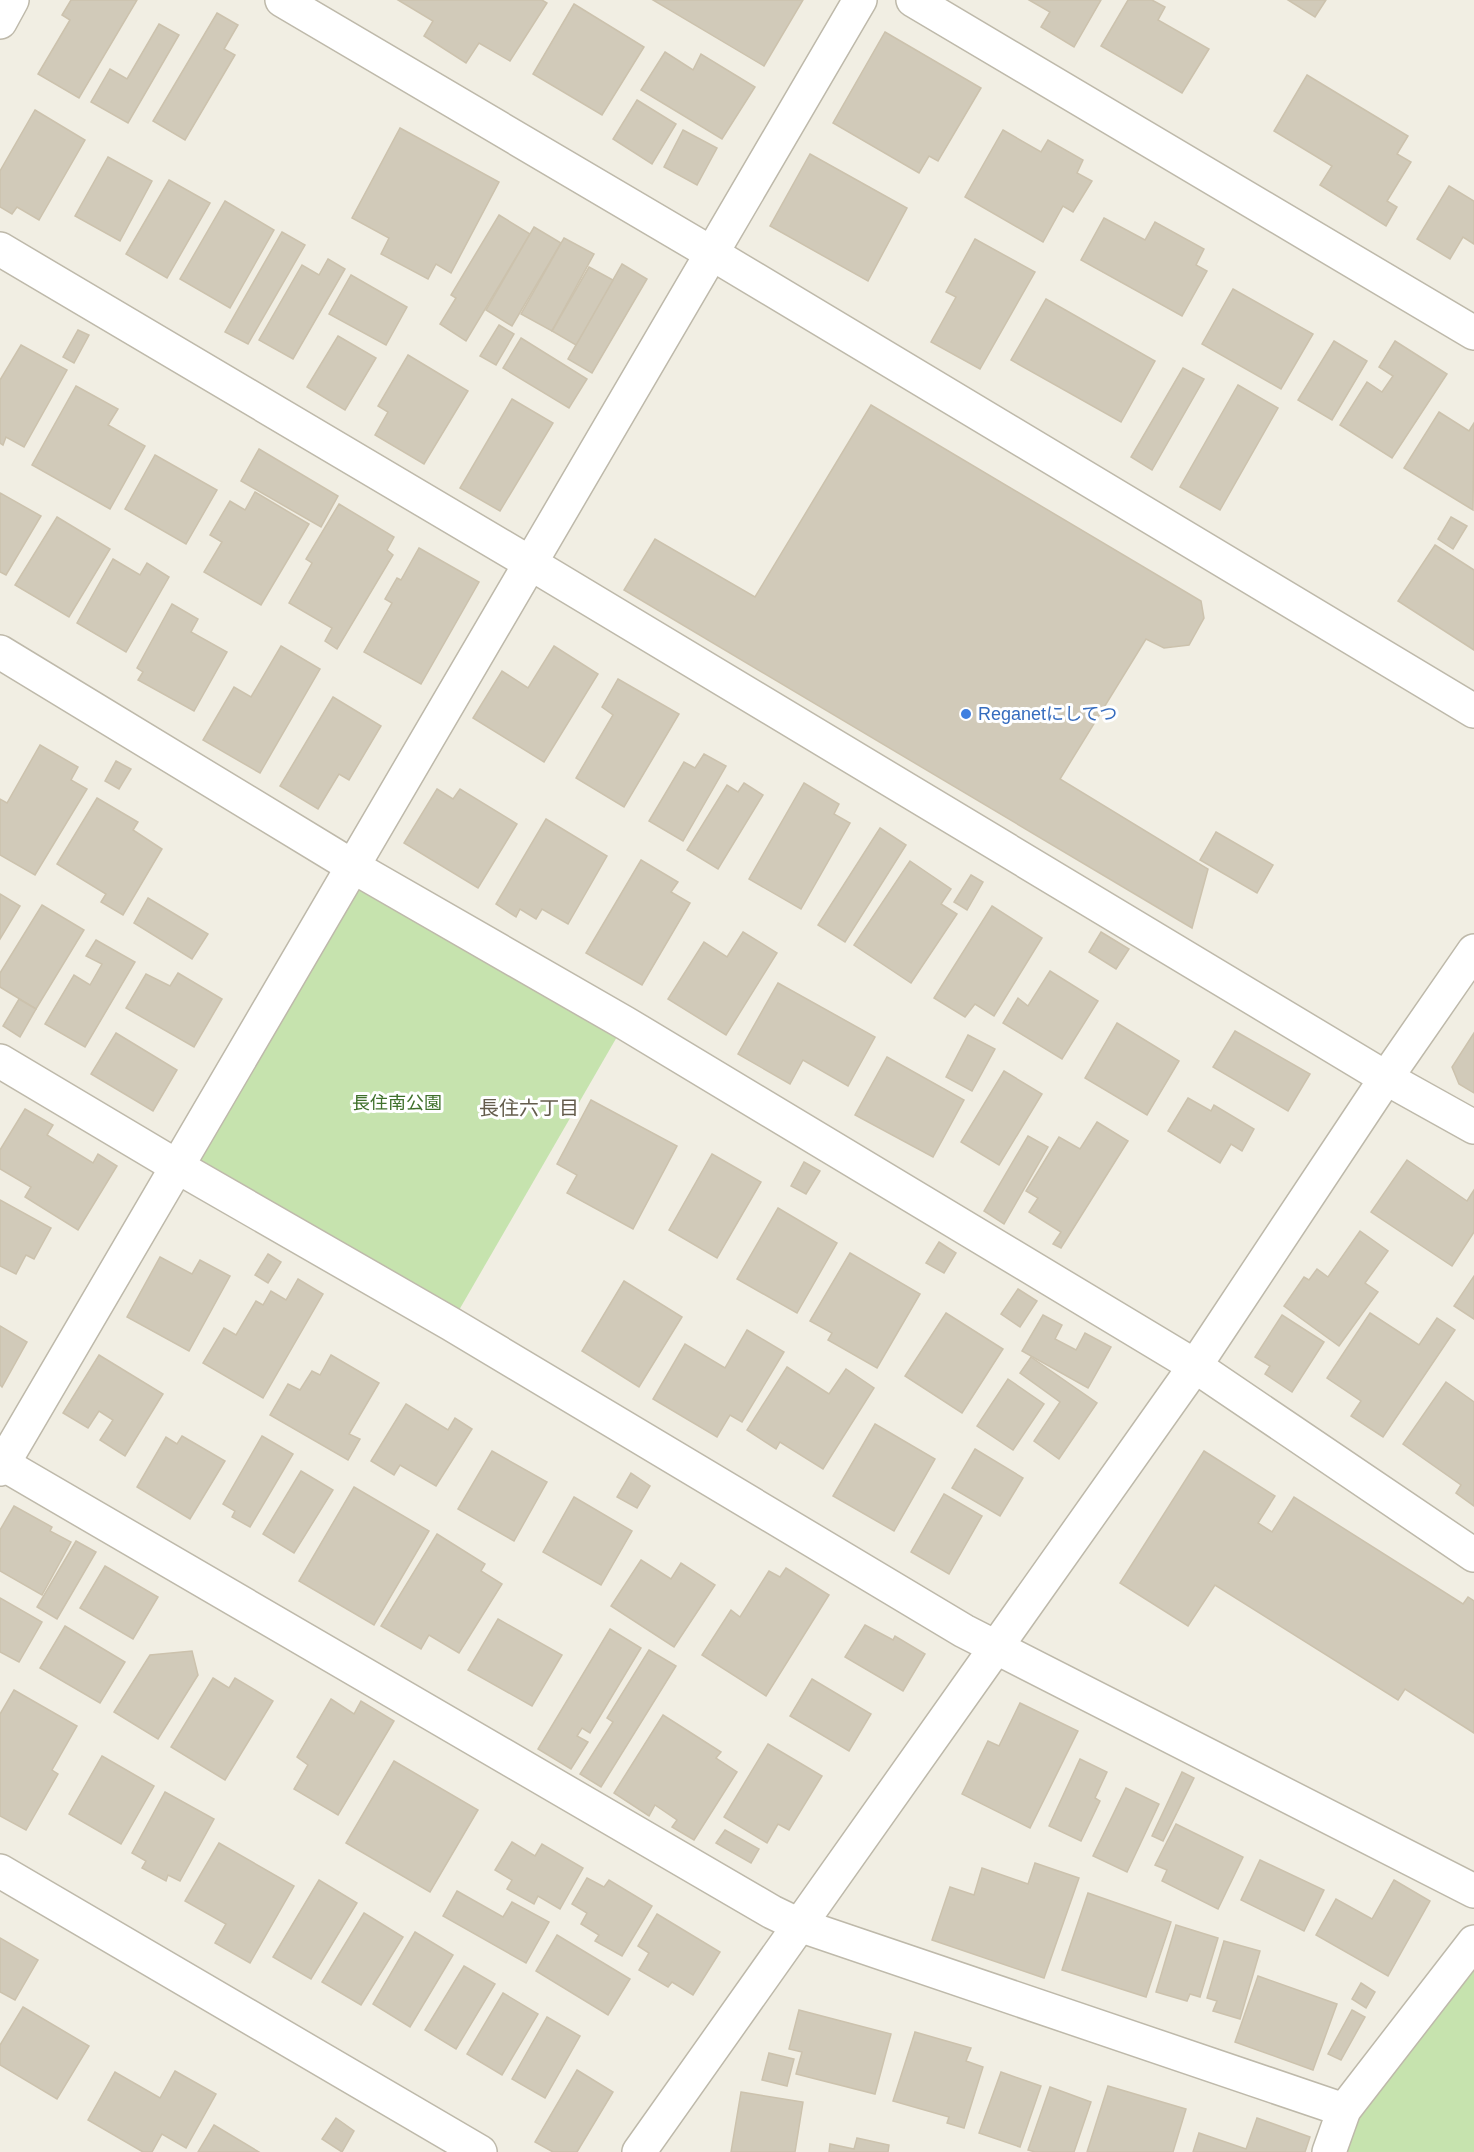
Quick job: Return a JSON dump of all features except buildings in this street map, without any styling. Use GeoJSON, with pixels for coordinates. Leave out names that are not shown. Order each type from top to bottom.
{"type":"FeatureCollection","features":[{"type":"Feature","properties":{"kind":"street"},"geometry":{"type":"LineString","coordinates":[[0,22],[12,0]]}},
{"type":"Feature","properties":{"kind":"street"},"geometry":{"type":"LineString","coordinates":[[282,0],[711,253],[1474,711]]}},
{"type":"Feature","properties":{"kind":"street"},"geometry":{"type":"LineString","coordinates":[[860,0],[2,1466],[762,1906],[799,1925],[1344,2110]]}},
{"type":"Feature","properties":{"kind":"street"},"geometry":{"type":"LineString","coordinates":[[913,0],[1474,333]]}},
{"type":"Feature","properties":{"kind":"street"},"geometry":{"type":"LineString","coordinates":[[0,249],[530,563],[1386,1078],[1474,1127]]}},
{"type":"Feature","properties":{"kind":"street"},"geometry":{"type":"LineString","coordinates":[[0,652],[352,866],[624,1023],[1195,1366],[1474,1555]]}},
{"type":"Feature","properties":{"kind":"street"},"geometry":{"type":"LineString","coordinates":[[639,2152],[1195,1366],[1386,1078],[1474,951]]}},
{"type":"Feature","properties":{"kind":"street"},"geometry":{"type":"LineString","coordinates":[[0,1061],[178,1167],[451,1323],[964,1630],[1474,1891]]}},
{"type":"Feature","properties":{"kind":"street"},"geometry":{"type":"LineString","coordinates":[[0,1870],[480,2152]]}},
{"type":"Feature","properties":{"kind":"street"},"geometry":{"type":"LineString","coordinates":[[1329,2152],[1344,2110],[1474,1942]]}},
{"type":"Feature","properties":{"kind":"green space","name":"長住南公園"},"geometry":{"type":"Polygon","coordinates":[[[352,866],[625,1023],[451,1324],[178,1167],[352,866]]]}},
{"type":"Feature","properties":{"kind":"green space"},"geometry":{"type":"Polygon","coordinates":[[[1474,1942],[1474,2152],[1329,2152],[1474,1942]]]}},
{"type":"Feature","properties":{"kind":"place","name":"Reganetにしてつ"},"geometry":{"type":"Point","coordinates":[966,714]}},
{"type":"Feature","properties":{"kind":"district","name":"長住六丁目"},"geometry":{"type":"Point","coordinates":[529,1108]}}]}
